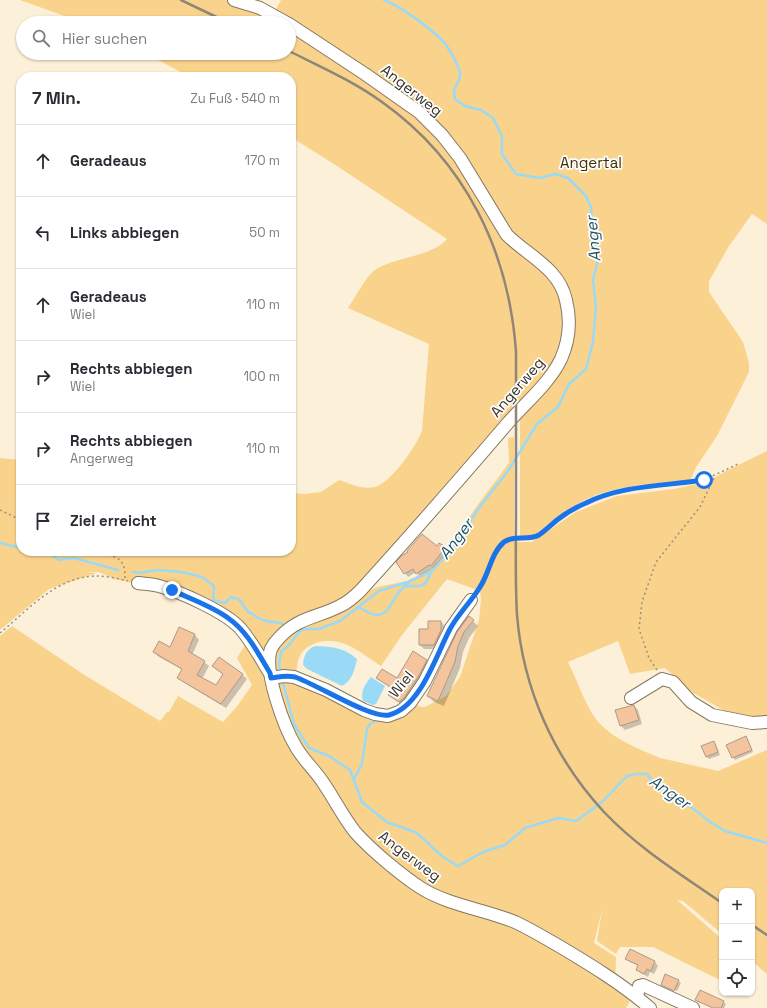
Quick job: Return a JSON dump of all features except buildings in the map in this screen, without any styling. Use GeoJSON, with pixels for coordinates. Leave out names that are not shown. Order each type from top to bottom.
{"type":"FeatureCollection","features":[{"type":"Feature","properties":{"kind":"street","name":"Angerweg"},"geometry":{"type":"LineString","coordinates":[[234,0],[260,8],[274,16]]}},
{"type":"Feature","properties":{"kind":"street","name":"Angerweg"},"geometry":{"type":"LineString","coordinates":[[296,29],[397,96],[419,112],[442,135],[460,158],[507,235],[514,243],[550,270],[561,285],[569,314],[568,334],[564,351],[552,374],[361,590],[350,601],[340,607],[294,624],[271,648],[269,658],[275,676],[284,723],[296,748],[324,783],[343,815],[365,842],[406,877],[440,898],[515,922],[594,966],[650,1008]]}},
{"type":"Feature","properties":{"kind":"street","name":"Angerweg"},"geometry":{"type":"LineString","coordinates":[[138,583],[157,585],[172,590],[229,618],[253,644],[275,676]]}},
{"type":"Feature","properties":{"kind":"street","name":"Wiel"},"geometry":{"type":"LineString","coordinates":[[275,676],[294,677],[326,690],[364,710],[375,714],[388,716],[401,710],[410,702],[425,681],[451,628],[471,600]]}},
{"type":"Feature","properties":{"kind":"street"},"geometry":{"type":"LineString","coordinates":[[253,644],[271,648]]}},
{"type":"Feature","properties":{"kind":"street"},"geometry":{"type":"LineString","coordinates":[[631,698],[662,678],[672,682],[691,702],[712,715],[752,723],[767,722]]}},
{"type":"Feature","properties":{"kind":"street"},"geometry":{"type":"LineString","coordinates":[[637,997],[639,986],[643,985],[693,1008]]}},
{"type":"Feature","properties":{"kind":"path"},"geometry":{"type":"LineString","coordinates":[[471,600],[480,587],[498,550],[504,542],[510,539],[530,539],[539,535],[570,510],[612,492],[704,480],[738,464]]}},
{"type":"Feature","properties":{"kind":"path"},"geometry":{"type":"LineString","coordinates":[[662,678],[649,658],[639,628],[642,602],[656,562],[700,507],[716,475]]}},
{"type":"Feature","properties":{"kind":"path"},"geometry":{"type":"LineString","coordinates":[[0,510],[16,518]]}},
{"type":"Feature","properties":{"kind":"path"},"geometry":{"type":"LineString","coordinates":[[110,556],[123,562],[126,569],[125,580]]}},
{"type":"Feature","properties":{"kind":"path"},"geometry":{"type":"LineString","coordinates":[[0,633],[42,597],[63,584],[76,579],[95,576],[138,583]]}},
{"type":"Feature","properties":{"kind":"green space","name":"Angertal"},"geometry":{"type":"Polygon","coordinates":[[[20,0],[245,0],[274,13],[281,0],[767,0],[767,224],[752,214],[729,246],[709,281],[709,292],[743,342],[749,363],[749,372],[717,436],[696,467],[691,479],[632,486],[603,493],[577,504],[564,512],[528,541],[527,537],[520,537],[520,410],[365,593],[377,587],[407,581],[431,569],[441,558],[509,463],[508,438],[514,437],[514,542],[532,542],[576,512],[617,496],[674,489],[706,482],[767,451],[767,719],[735,717],[692,692],[665,668],[630,674],[618,641],[568,662],[586,703],[599,723],[614,736],[660,758],[718,771],[767,750],[767,974],[755,964],[755,888],[719,888],[719,931],[683,901],[677,900],[719,936],[719,980],[653,947],[620,947],[616,954],[597,941],[602,910],[594,943],[616,957],[615,985],[630,1001],[626,1008],[0,1008],[0,636],[12,626],[83,674],[160,721],[167,712],[169,712],[178,696],[223,722],[238,705],[252,685],[237,658],[248,640],[215,611],[139,584],[114,579],[99,572],[85,572],[97,573],[49,589],[0,630],[0,458],[16,460],[16,556],[296,556],[296,493],[321,492],[339,480],[361,487],[375,487],[388,479],[402,463],[422,431],[429,344],[348,308],[364,282],[375,270],[392,262],[432,250],[447,239],[296,140],[296,72],[181,72],[158,60],[296,60],[296,16],[65,16],[20,0]],[[447,579],[402,635],[381,666],[350,646],[334,641],[325,641],[313,644],[303,651],[298,660],[296,674],[376,713],[394,712],[409,701],[421,707],[425,707],[446,696],[460,677],[479,620],[481,599],[480,591],[447,579]]]}},
{"type":"Feature","properties":{"kind":"water"},"geometry":{"type":"Polygon","coordinates":[[[315,646],[338,648],[357,659],[352,674],[345,684],[342,686],[307,669],[303,665],[306,653],[309,649],[315,646]]]}},
{"type":"Feature","properties":{"kind":"water"},"geometry":{"type":"Polygon","coordinates":[[[371,677],[385,686],[376,704],[373,705],[363,701],[362,698],[364,688],[371,677]]]}},
{"type":"Feature","properties":{"kind":"waterway","name":"Anger"},"geometry":{"type":"LineString","coordinates":[[281,673],[279,665],[281,652],[289,645],[299,632],[304,629],[319,629],[340,621],[379,591],[408,582],[432,571],[451,550],[481,505],[508,471],[537,424],[558,407],[569,384],[586,369],[593,342],[596,307],[593,280],[598,260],[592,235],[591,207],[586,196],[568,178],[556,174],[539,178],[516,174],[502,154],[502,136],[493,118],[481,110],[465,106],[455,99],[454,90],[459,80],[460,73],[448,48],[436,35],[419,21],[384,0]]}},
{"type":"Feature","properties":{"kind":"waterway"},"geometry":{"type":"LineString","coordinates":[[0,543],[16,547]]}},
{"type":"Feature","properties":{"kind":"waterway"},"geometry":{"type":"LineString","coordinates":[[53,556],[59,560],[74,558],[118,570]]}},
{"type":"Feature","properties":{"kind":"waterway"},"geometry":{"type":"LineString","coordinates":[[133,572],[138,573],[157,570],[182,572],[202,577],[214,586],[213,600],[225,603],[231,597],[236,598],[242,602],[248,612],[260,619],[281,623],[287,626]]}},
{"type":"Feature","properties":{"kind":"waterway","name":"Anger"},"geometry":{"type":"LineString","coordinates":[[405,586],[419,586],[425,584],[431,572]]}},
{"type":"Feature","properties":{"kind":"waterway","name":"Anger"},"geometry":{"type":"LineString","coordinates":[[358,607],[372,614],[380,615],[387,610],[399,592],[408,583]]}},
{"type":"Feature","properties":{"kind":"waterway","name":"Anger"},"geometry":{"type":"LineString","coordinates":[[282,679],[294,724],[309,748],[329,756],[350,770],[362,802],[387,822],[417,833],[443,857],[458,866],[483,852],[505,845],[525,828],[558,818],[576,821],[602,802],[627,776],[635,774],[647,774],[654,784],[665,788],[710,822],[725,831],[767,843]]}},
{"type":"Feature","properties":{"kind":"waterway"},"geometry":{"type":"LineString","coordinates":[[354,779],[362,764],[367,729],[370,724],[374,722]]}},
{"type":"Feature","properties":{"kind":"railway"},"geometry":{"type":"LineString","coordinates":[[181,0],[214,16]]}},
{"type":"Feature","properties":{"kind":"railway"},"geometry":{"type":"LineString","coordinates":[[296,54],[360,87],[382,102],[411,126],[437,152],[459,180],[478,211],[492,244],[504,279],[512,315],[516,352],[517,615],[520,642],[534,696],[544,721],[570,769],[604,812],[646,849],[719,901]]}},
{"type":"Feature","properties":{"kind":"railway"},"geometry":{"type":"LineString","coordinates":[[755,927],[767,935]]}},
{"type":"Feature","properties":{"kind":"route"},"geometry":{"type":"LineString","coordinates":[[172,590],[229,618],[253,644],[270,673],[271,678],[284,676],[294,677],[326,690],[364,710],[375,714],[388,716],[401,710],[410,702],[425,681],[451,628],[480,587],[498,550],[504,542],[510,539],[530,539],[539,535],[570,510],[612,492],[704,480]]}}]}
